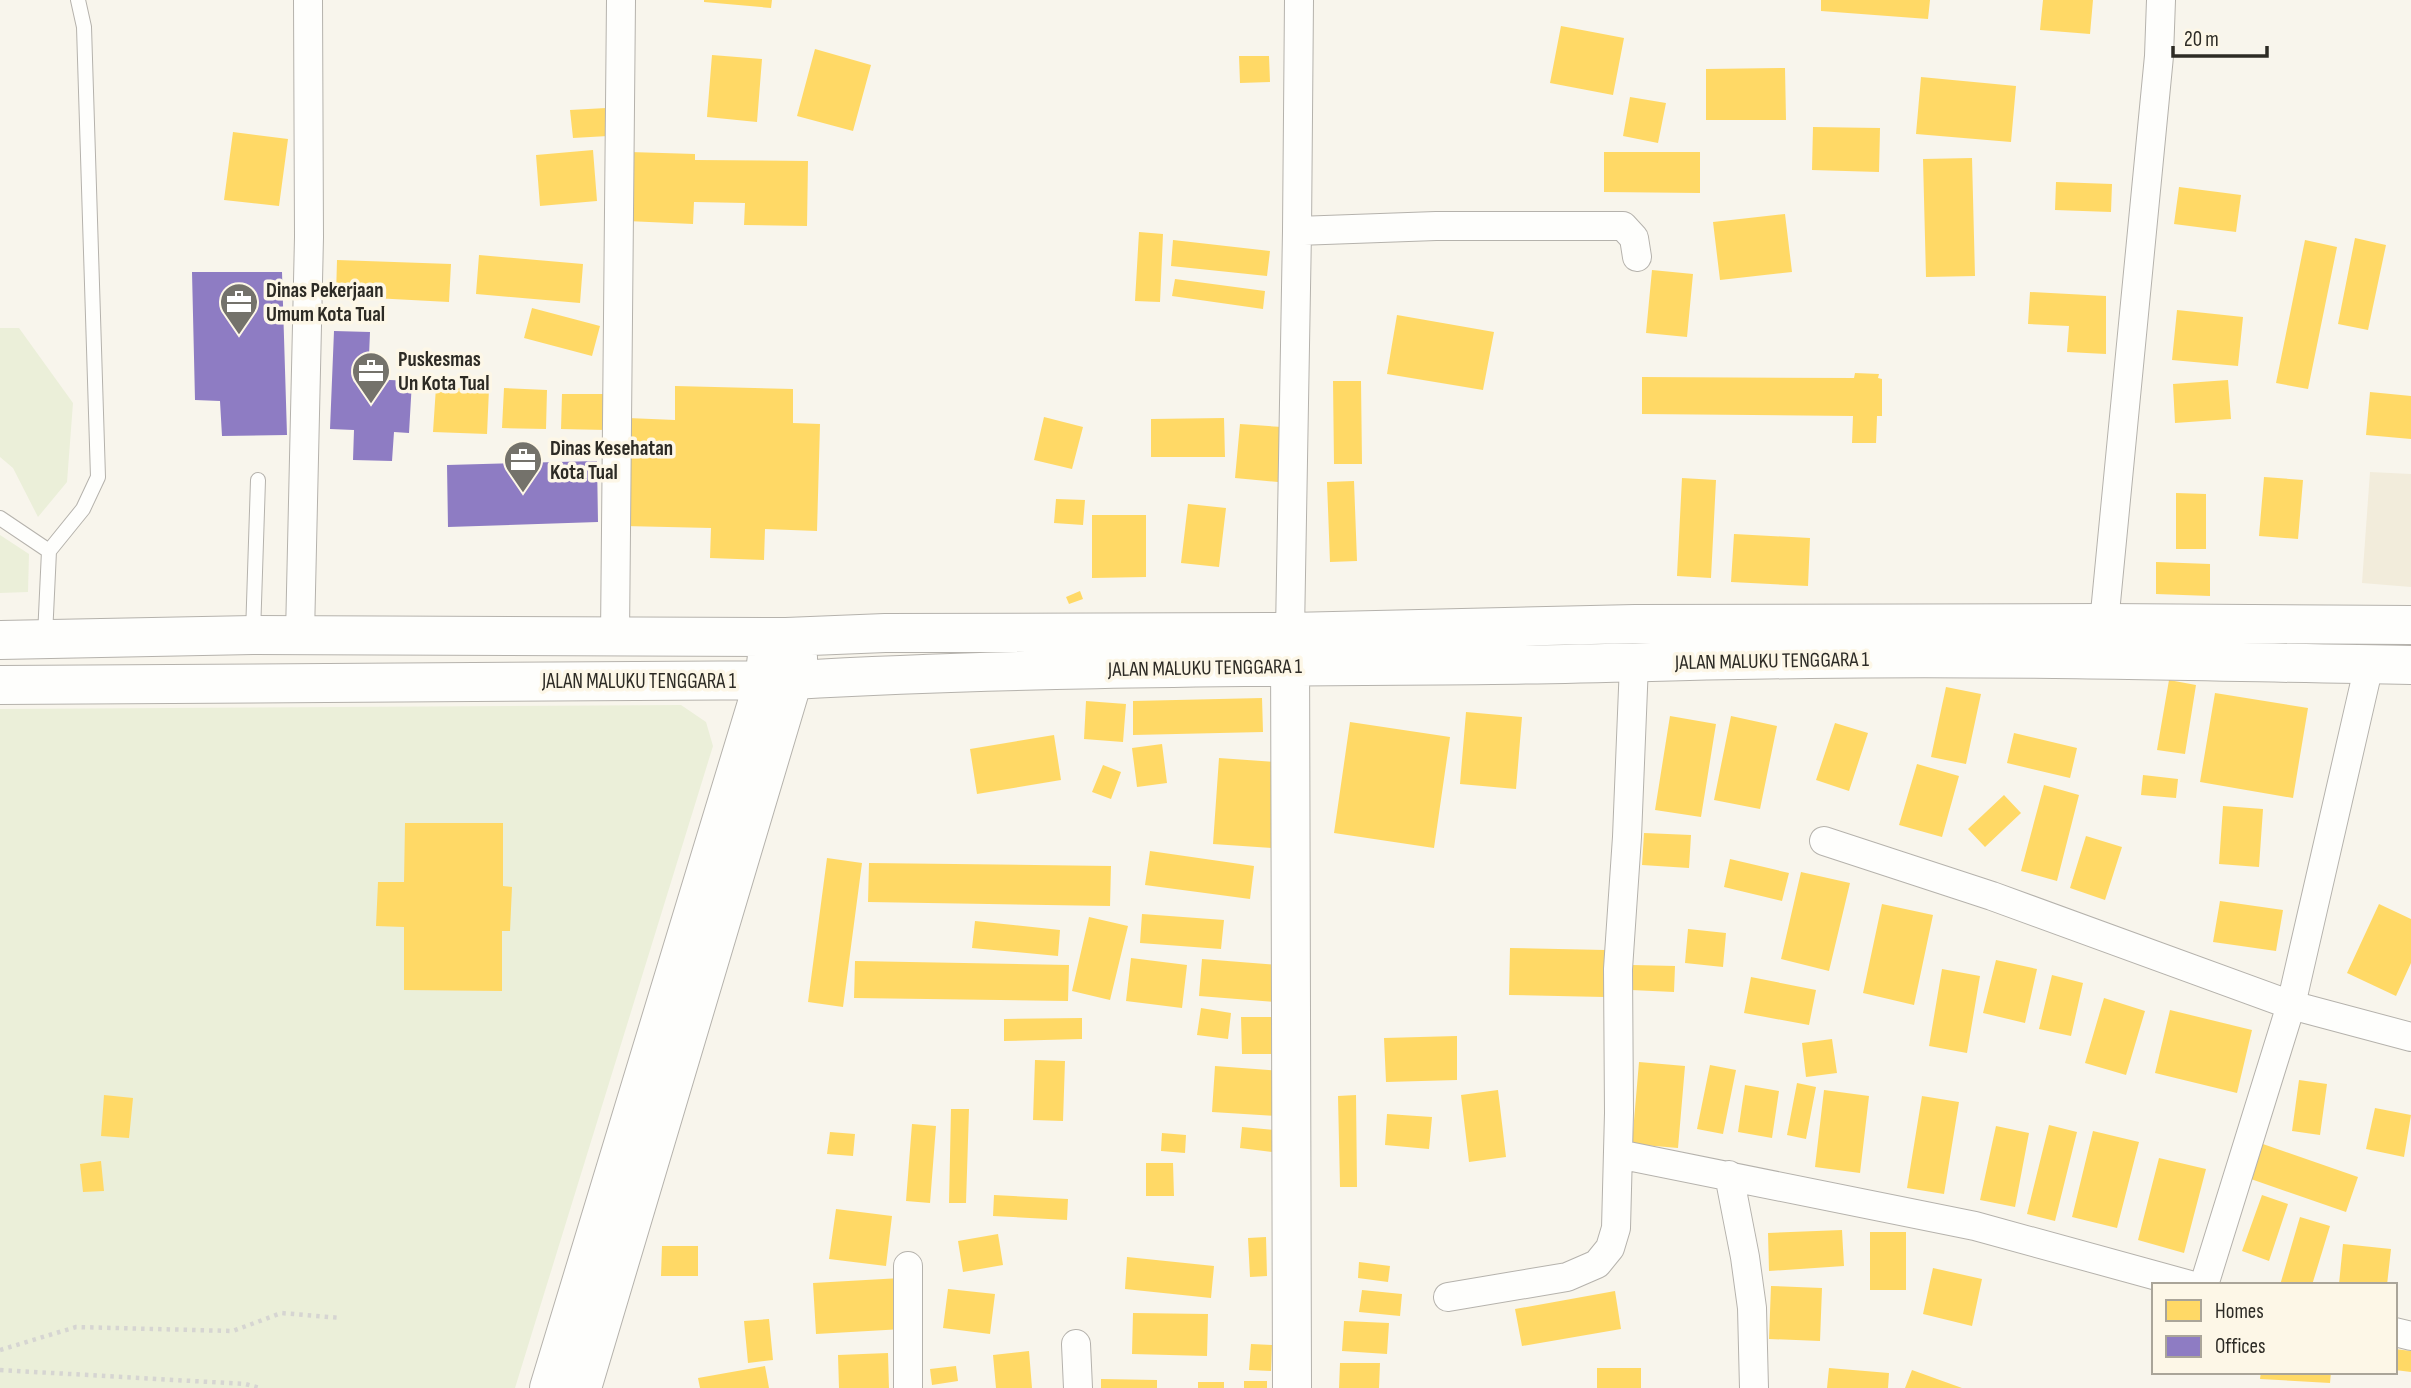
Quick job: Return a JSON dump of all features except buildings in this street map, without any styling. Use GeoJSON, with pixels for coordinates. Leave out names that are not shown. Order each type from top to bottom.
{"type":"FeatureCollection","features":[{"type":"Feature","properties":{"kind":"main road","name":"JALAN MALUKU TENGGARA 1"},"geometry":{"type":"LineString","coordinates":[[0,685],[778,680],[891,675],[1648,624],[2411,625]]}},
{"type":"Feature","properties":{"kind":"main road","name":"JALAN MALUKU TENGGARA 1"},"geometry":{"type":"LineString","coordinates":[[0,640],[253,635],[786,636],[925,632],[1634,664],[1810,659],[2004,659],[2411,665]]}},
{"type":"Feature","properties":{"kind":"main road"},"geometry":{"type":"LineString","coordinates":[[582,1388],[778,680],[786,636]]}},
{"type":"Feature","properties":{"kind":"main road"},"geometry":{"type":"LineString","coordinates":[[1290,649],[1292,1388]]}},
{"type":"Feature","properties":{"kind":"main road"},"geometry":{"type":"LineString","coordinates":[[549,1388],[778,680]]}},
{"type":"Feature","properties":{"kind":"street"},"geometry":{"type":"LineString","coordinates":[[300,635],[309,237],[308,0]]}},
{"type":"Feature","properties":{"kind":"street"},"geometry":{"type":"LineString","coordinates":[[615,636],[621,0]]}},
{"type":"Feature","properties":{"kind":"street"},"geometry":{"type":"LineString","coordinates":[[1290,649],[1298,0]]}},
{"type":"Feature","properties":{"kind":"street"},"geometry":{"type":"LineString","coordinates":[[2104,623],[2159,56],[2161,0]]}},
{"type":"Feature","properties":{"kind":"street"},"geometry":{"type":"LineString","coordinates":[[1297,230],[1436,226],[1623,226],[1634,238],[1637,257]]}},
{"type":"Feature","properties":{"kind":"street"},"geometry":{"type":"LineString","coordinates":[[1448,1297],[1567,1278],[1597,1265],[1610,1248],[1616,1228],[1618,969],[1634,664]]}},
{"type":"Feature","properties":{"kind":"street"},"geometry":{"type":"LineString","coordinates":[[2205,1283],[2291,1005],[2369,665]]}},
{"type":"Feature","properties":{"kind":"street"},"geometry":{"type":"LineString","coordinates":[[1824,841],[1992,896],[2291,1005],[2411,1037]]}},
{"type":"Feature","properties":{"kind":"street"},"geometry":{"type":"LineString","coordinates":[[1618,1154],[1975,1226],[2183,1283]]}},
{"type":"Feature","properties":{"kind":"street"},"geometry":{"type":"LineString","coordinates":[[1729,1175],[1752,1308],[1754,1388]]}},
{"type":"Feature","properties":{"kind":"street"},"geometry":{"type":"LineString","coordinates":[[908,1266],[908,1388]]}},
{"type":"Feature","properties":{"kind":"street"},"geometry":{"type":"LineString","coordinates":[[1076,1344],[1078,1388]]}},
{"type":"Feature","properties":{"kind":"lane"},"geometry":{"type":"LineString","coordinates":[[45,639],[49,551],[83,509],[98,477],[84,27],[78,0]]}},
{"type":"Feature","properties":{"kind":"lane"},"geometry":{"type":"LineString","coordinates":[[253,635],[258,480]]}},
{"type":"Feature","properties":{"kind":"lane"},"geometry":{"type":"LineString","coordinates":[[0,518],[49,551]]}},
{"type":"Feature","properties":{"kind":"path"},"geometry":{"type":"LineString","coordinates":[[0,1350],[76,1327],[233,1331],[281,1314],[341,1318]]}},
{"type":"Feature","properties":{"kind":"path"},"geometry":{"type":"LineString","coordinates":[[0,1370],[245,1384],[260,1388]]}},
{"type":"Feature","properties":{"kind":"shaded area"},"geometry":{"type":"Polygon","coordinates":[[[2370,472],[2411,474],[2411,587],[2362,583],[2370,472]]]}},
{"type":"Feature","properties":{"kind":"green space"},"geometry":{"type":"Polygon","coordinates":[[[0,328],[19,328],[73,403],[67,482],[38,517],[13,468],[0,457],[0,328]]]}},
{"type":"Feature","properties":{"kind":"green space"},"geometry":{"type":"Polygon","coordinates":[[[0,535],[29,554],[28,592],[0,593],[0,535]]]}},
{"type":"Feature","properties":{"kind":"green space"},"geometry":{"type":"Polygon","coordinates":[[[681,705],[706,722],[713,746],[515,1388],[0,1388],[0,709],[681,705]]]}},
{"type":"Feature","properties":{"kind":"place","name":"Dinas Pekerjaan Umum Kota Tual"},"geometry":{"type":"Point","coordinates":[239,336]}},
{"type":"Feature","properties":{"kind":"place","name":"Puskesmas Un Kota Tual"},"geometry":{"type":"Point","coordinates":[371,405]}},
{"type":"Feature","properties":{"kind":"place","name":"Dinas Kesehatan Kota Tual"},"geometry":{"type":"Point","coordinates":[523,494]}}]}
